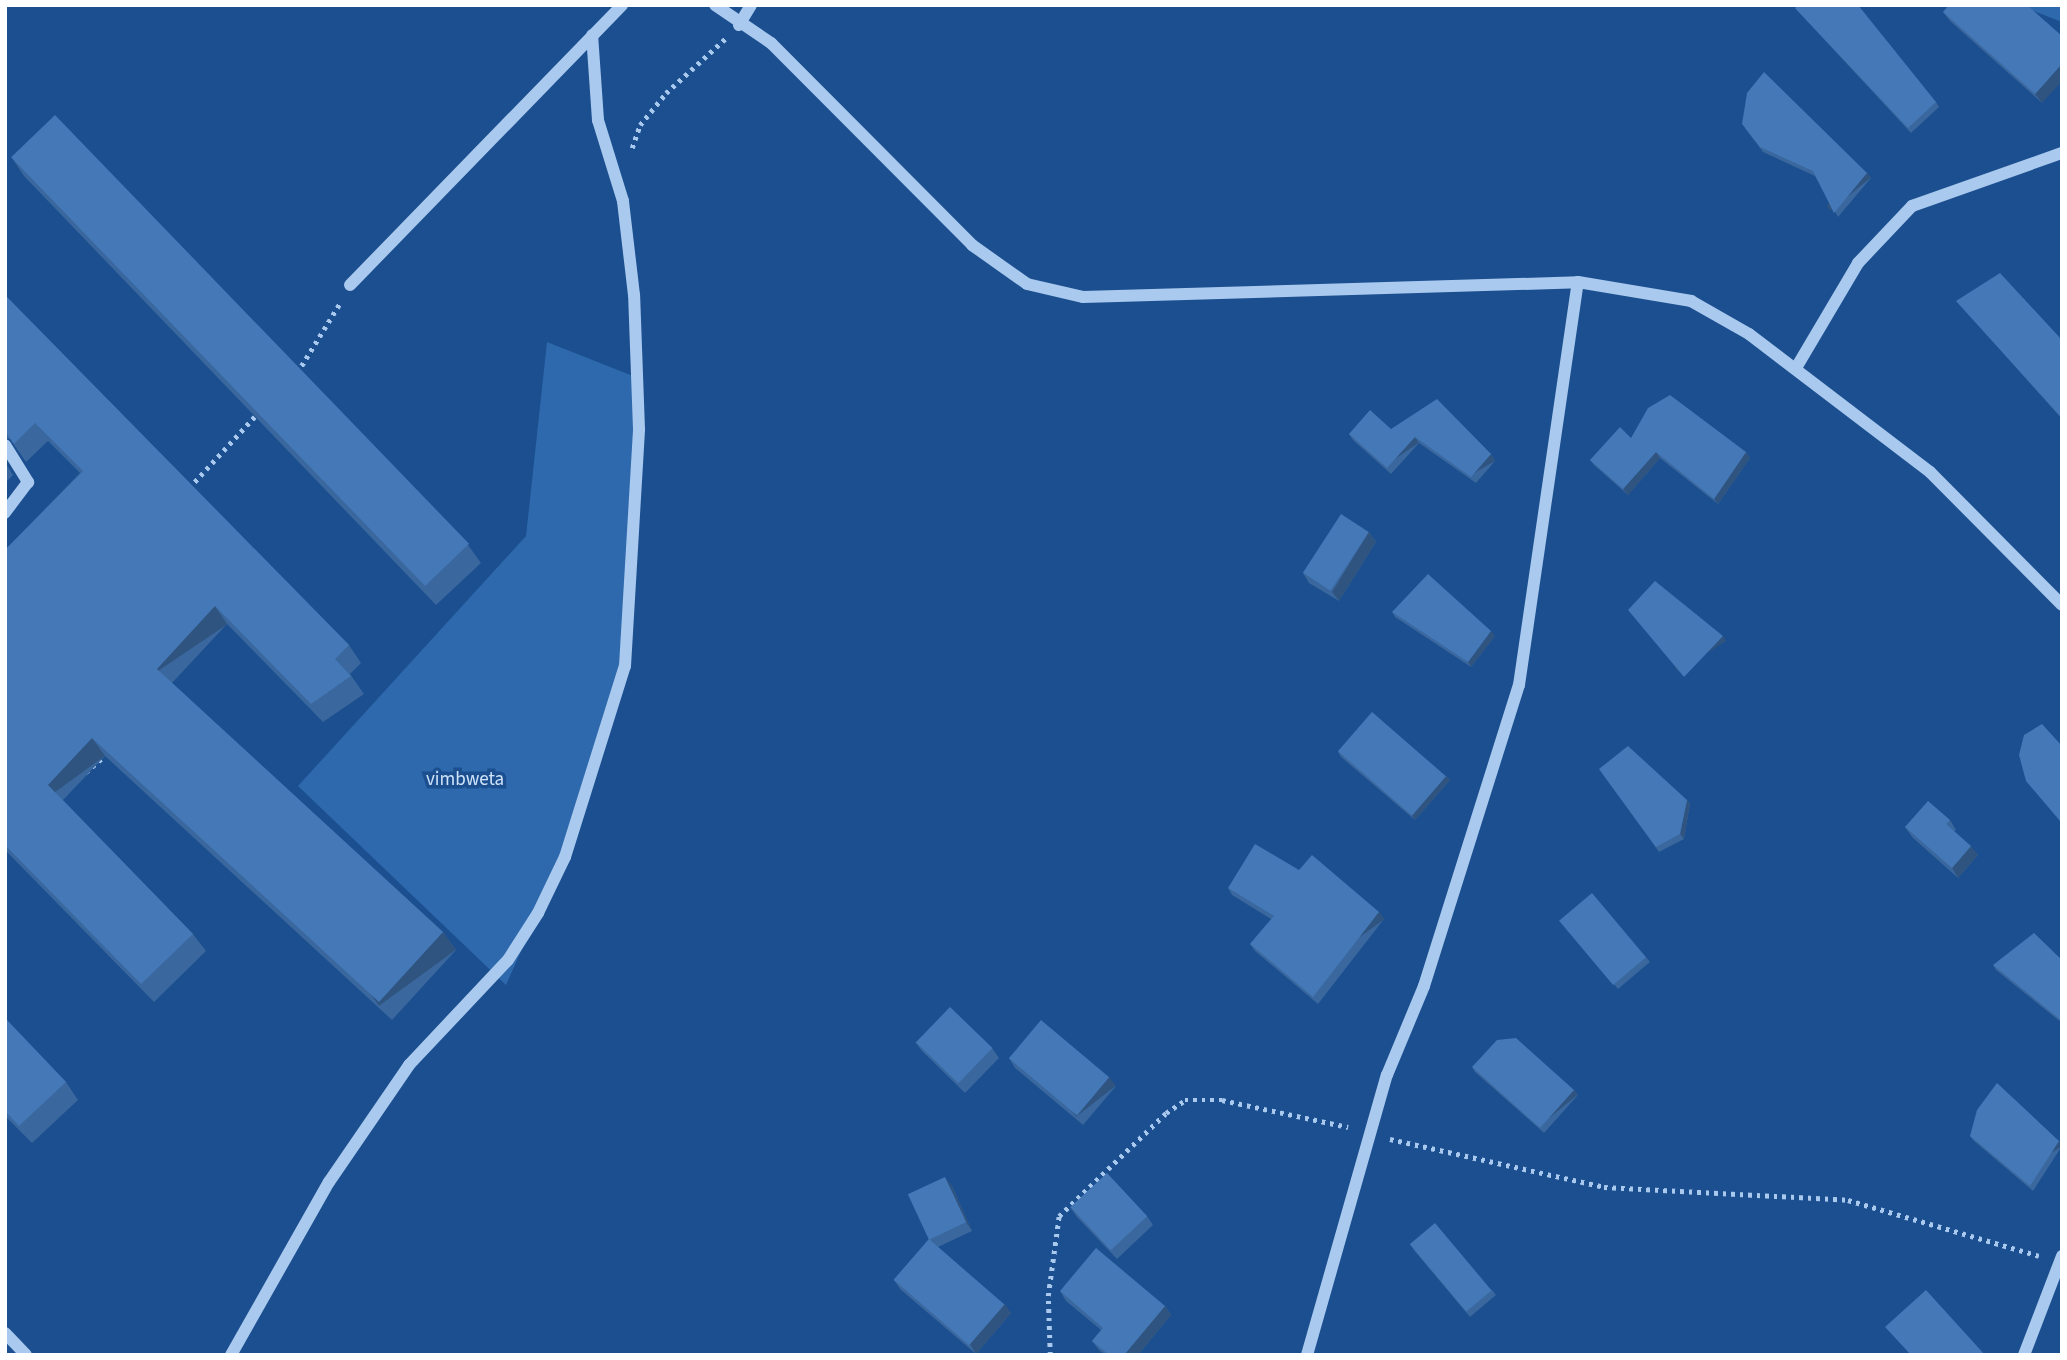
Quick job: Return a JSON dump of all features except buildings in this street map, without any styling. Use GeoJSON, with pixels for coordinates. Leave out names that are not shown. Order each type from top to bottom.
{"type":"FeatureCollection","features":[{"type":"Feature","properties":{"kind":"lane"},"geometry":{"type":"LineString","coordinates":[[350,285],[622,5]]}},
{"type":"Feature","properties":{"kind":"lane"},"geometry":{"type":"LineString","coordinates":[[715,5],[739,25],[771,43],[972,245],[1048,292],[1160,296],[1578,282],[1691,301],[1796,368],[1930,472],[2062,605]]}},
{"type":"Feature","properties":{"kind":"lane"},"geometry":{"type":"LineString","coordinates":[[739,25],[751,5]]}},
{"type":"Feature","properties":{"kind":"lane"},"geometry":{"type":"LineString","coordinates":[[231,1355],[329,1182],[409,1066],[508,960],[565,857],[625,666],[639,429],[634,295],[620,186],[598,120],[592,35]]}},
{"type":"Feature","properties":{"kind":"lane"},"geometry":{"type":"LineString","coordinates":[[1796,368],[1858,263],[1912,206],[2061,155]]}},
{"type":"Feature","properties":{"kind":"lane"},"geometry":{"type":"LineString","coordinates":[[1307,1355],[1371,1135],[1519,685],[1578,282]]}},
{"type":"Feature","properties":{"kind":"lane"},"geometry":{"type":"LineString","coordinates":[[5,445],[28,482],[5,513]]}},
{"type":"Feature","properties":{"kind":"lane"},"geometry":{"type":"LineString","coordinates":[[2024,1355],[2061,1259]]}},
{"type":"Feature","properties":{"kind":"lane"},"geometry":{"type":"LineString","coordinates":[[5,1334],[26,1355]]}},
{"type":"Feature","properties":{"kind":"path"},"geometry":{"type":"LineString","coordinates":[[620,186],[640,125],[739,25]]}},
{"type":"Feature","properties":{"kind":"path"},"geometry":{"type":"LineString","coordinates":[[293,376],[350,285]]}},
{"type":"Feature","properties":{"kind":"path"},"geometry":{"type":"LineString","coordinates":[[184,493],[265,406]]}},
{"type":"Feature","properties":{"kind":"path"},"geometry":{"type":"LineString","coordinates":[[72,773],[82,780],[111,750]]}},
{"type":"Feature","properties":{"kind":"path"},"geometry":{"type":"LineString","coordinates":[[1050,1355],[1048,1296],[1059,1216],[1166,1113],[1185,1100],[1222,1100],[1604,1187],[1847,1200],[2061,1259]]}},
{"type":"Feature","properties":{"kind":"green space"},"geometry":{"type":"Polygon","coordinates":[[[2018,5],[2062,5],[2062,22],[2018,5]]]}},
{"type":"Feature","properties":{"kind":"green space","name":"vimbweta"},"geometry":{"type":"Polygon","coordinates":[[[547,342],[638,378],[621,680],[571,839],[506,985],[298,786],[526,536],[547,342]]]}}]}
